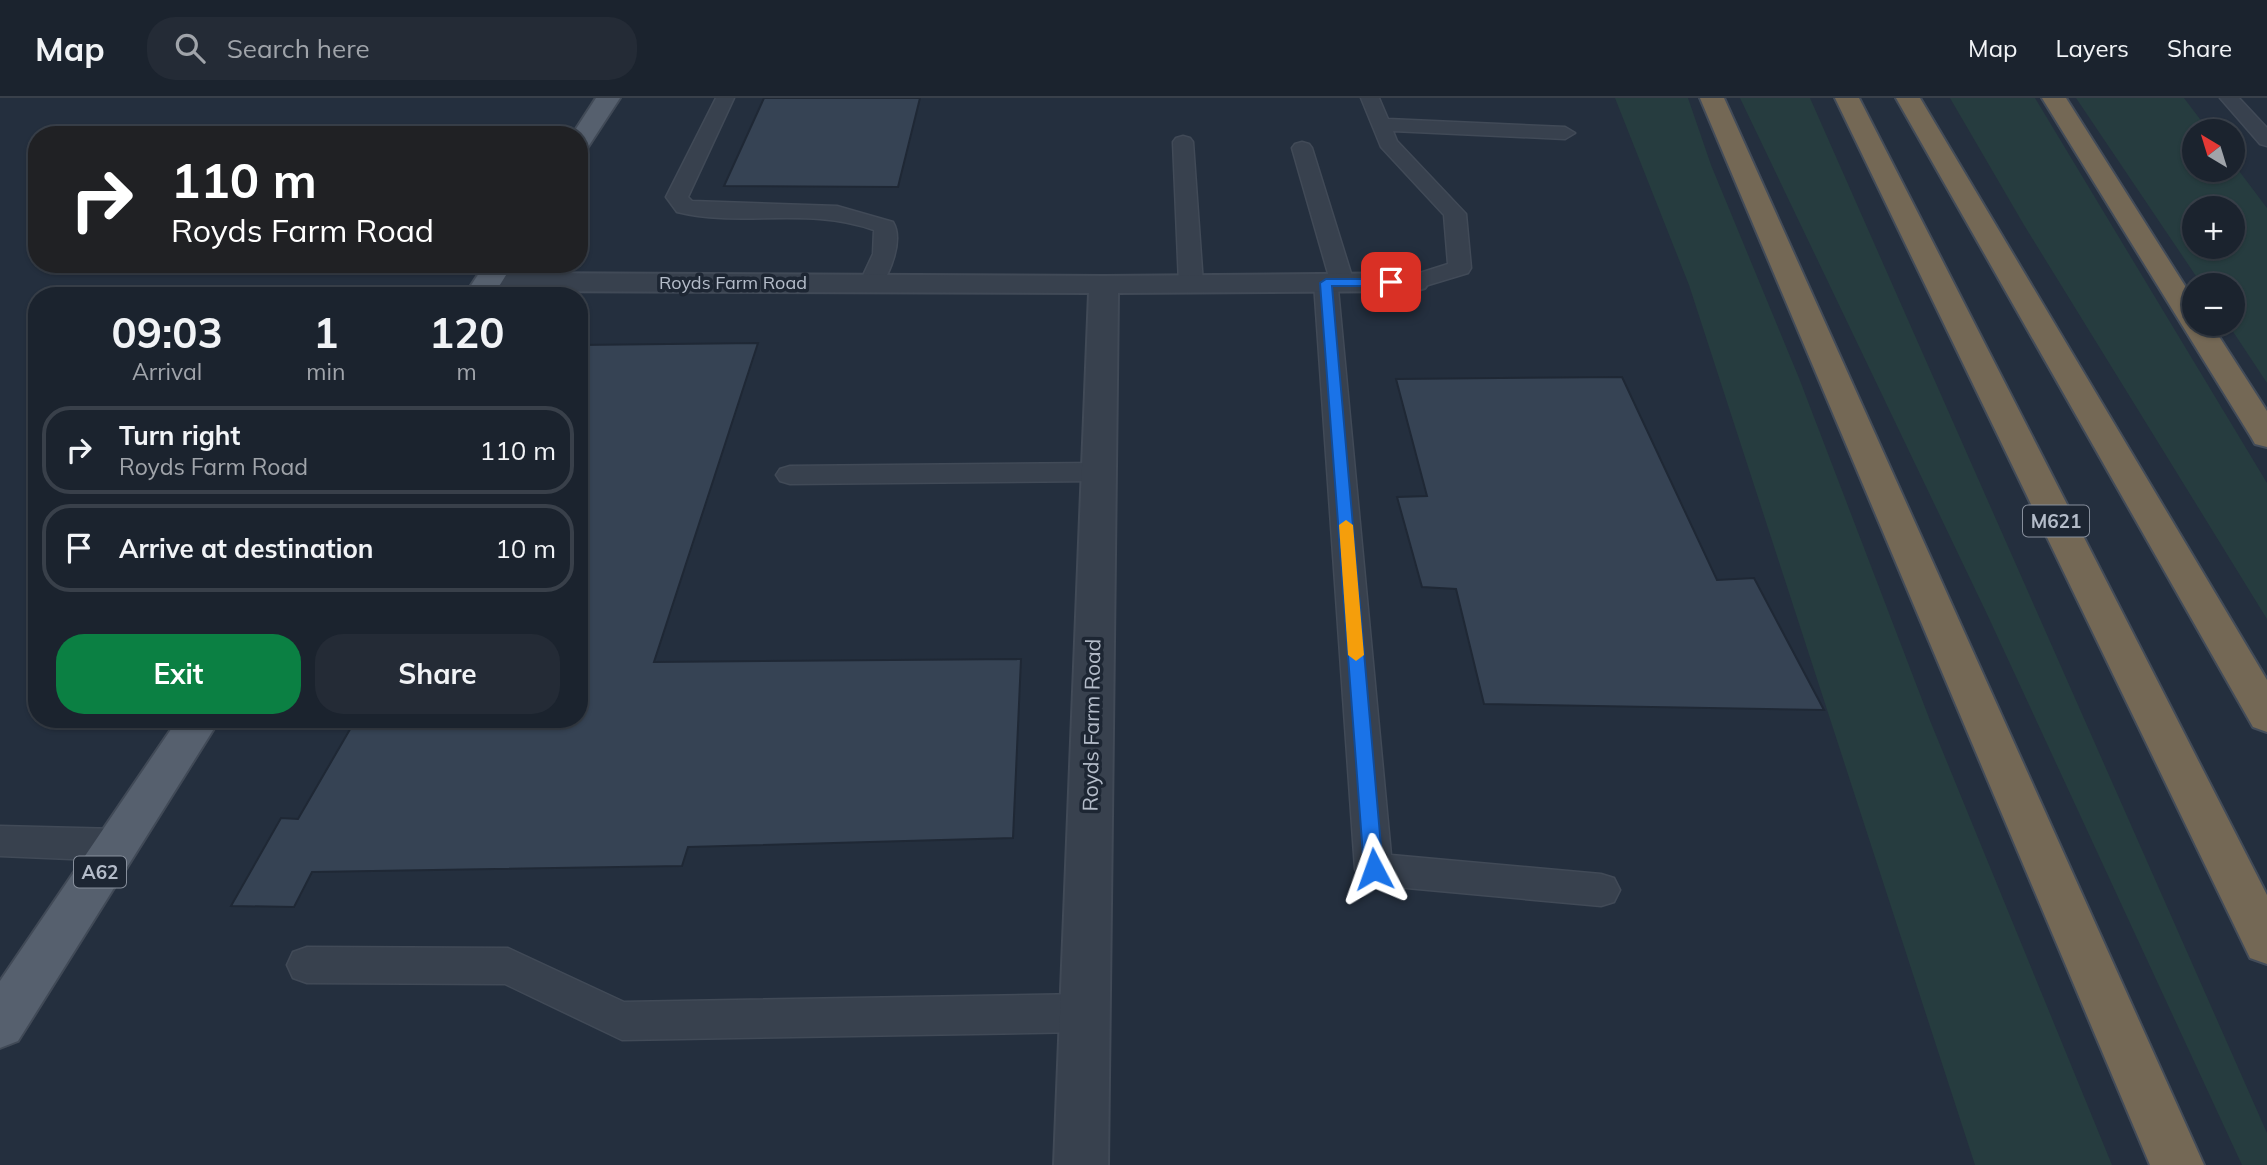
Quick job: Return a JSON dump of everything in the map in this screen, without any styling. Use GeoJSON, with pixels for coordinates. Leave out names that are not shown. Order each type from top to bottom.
{"type":"FeatureCollection","features":[{"type":"Feature","properties":{"kind":"highway"},"geometry":{"type":"LineString","coordinates":[[1712,98],[2176,1165]]}},
{"type":"Feature","properties":{"kind":"highway","name":"M621"},"geometry":{"type":"LineString","coordinates":[[1847,98],[2267,943]]}},
{"type":"Feature","properties":{"kind":"highway"},"geometry":{"type":"LineString","coordinates":[[1908,98],[2267,716]]}},
{"type":"Feature","properties":{"kind":"highway"},"geometry":{"type":"LineString","coordinates":[[2054,98],[2182,302]]}},
{"type":"Feature","properties":{"kind":"highway"},"geometry":{"type":"LineString","coordinates":[[2203,336],[2267,436]]}},
{"type":"Feature","properties":{"kind":"main road"},"geometry":{"type":"LineString","coordinates":[[588,128],[608,98]]}},
{"type":"Feature","properties":{"kind":"main road","name":"A62"},"geometry":{"type":"LineString","coordinates":[[0,1024],[194,728]]}},
{"type":"Feature","properties":{"kind":"street","name":"Royds Farm Road"},"geometry":{"type":"LineString","coordinates":[[488,281],[1104,285],[1415,282]]}},
{"type":"Feature","properties":{"kind":"street","name":"Royds Farm Road"},"geometry":{"type":"LineString","coordinates":[[1081,1165],[1104,285]]}},
{"type":"Feature","properties":{"kind":"lane"},"geometry":{"type":"LineString","coordinates":[[725,98],[677,197],[685,207],[705,210],[816,210],[862,216],[885,227],[884,254],[871,284]]}},
{"type":"Feature","properties":{"kind":"lane"},"geometry":{"type":"LineString","coordinates":[[1370,98],[1388,143],[1455,214],[1460,268],[1415,282]]}},
{"type":"Feature","properties":{"kind":"lane"},"geometry":{"type":"LineString","coordinates":[[2229,98],[2267,140]]}},
{"type":"Feature","properties":{"kind":"lane"},"geometry":{"type":"LineString","coordinates":[[1381,125],[1565,133]]}},
{"type":"Feature","properties":{"kind":"lane"},"geometry":{"type":"LineString","coordinates":[[1183,142],[1191,284]]}},
{"type":"Feature","properties":{"kind":"lane"},"geometry":{"type":"LineString","coordinates":[[1302,148],[1334,283],[1374,869],[1601,890]]}},
{"type":"Feature","properties":{"kind":"lane"},"geometry":{"type":"LineString","coordinates":[[790,475],[1098,472]]}},
{"type":"Feature","properties":{"kind":"lane"},"geometry":{"type":"LineString","coordinates":[[0,841],[118,845]]}},
{"type":"Feature","properties":{"kind":"lane"},"geometry":{"type":"LineString","coordinates":[[307,965],[508,966],[622,1021],[1084,1013]]}},
{"type":"Feature","properties":{"kind":"green space"},"geometry":{"type":"Polygon","coordinates":[[[1615,98],[1688,98],[1711,165],[1799,378],[1931,723],[2112,1165],[1975,1165],[1689,285],[1615,98]]]}},
{"type":"Feature","properties":{"kind":"green space"},"geometry":{"type":"Polygon","coordinates":[[[1740,98],[1810,98],[2267,1133],[2267,1165],[2242,1165],[1987,614],[1740,98]]]}},
{"type":"Feature","properties":{"kind":"green space"},"geometry":{"type":"Polygon","coordinates":[[[1950,98],[2035,98],[2267,483],[2267,619],[2024,225],[1950,98]]]}},
{"type":"Feature","properties":{"kind":"green space"},"geometry":{"type":"Polygon","coordinates":[[[2076,98],[2184,98],[2200,119],[2182,119],[2182,182],[2245,182],[2245,179],[2267,208],[2267,383],[2236,336],[2245,336],[2245,273],[2194,273],[2184,259],[2245,259],[2245,196],[2182,196],[2182,255],[2076,98]]]}},
{"type":"Feature","properties":{"kind":"building"},"geometry":{"type":"Polygon","coordinates":[[[764,98],[920,98],[898,187],[724,186],[764,98]]]}},
{"type":"Feature","properties":{"kind":"building"},"geometry":{"type":"Polygon","coordinates":[[[758,343],[654,662],[1021,659],[1013,838],[688,847],[682,866],[312,872],[294,907],[231,906],[281,818],[298,819],[351,728],[588,728],[588,345],[758,343]]]}},
{"type":"Feature","properties":{"kind":"building"},"geometry":{"type":"Polygon","coordinates":[[[1622,377],[1717,580],[1754,578],[1824,710],[1484,704],[1456,589],[1422,587],[1397,497],[1427,496],[1396,379],[1622,377]]]}},
{"type":"Feature","properties":{"kind":"slow traffic"},"geometry":{"type":"LineString","coordinates":[[1346,525],[1356,655]]}},
{"type":"Feature","properties":{"kind":"route"},"geometry":{"type":"LineString","coordinates":[[1374,869],[1326,283],[1391,282]]}}]}
